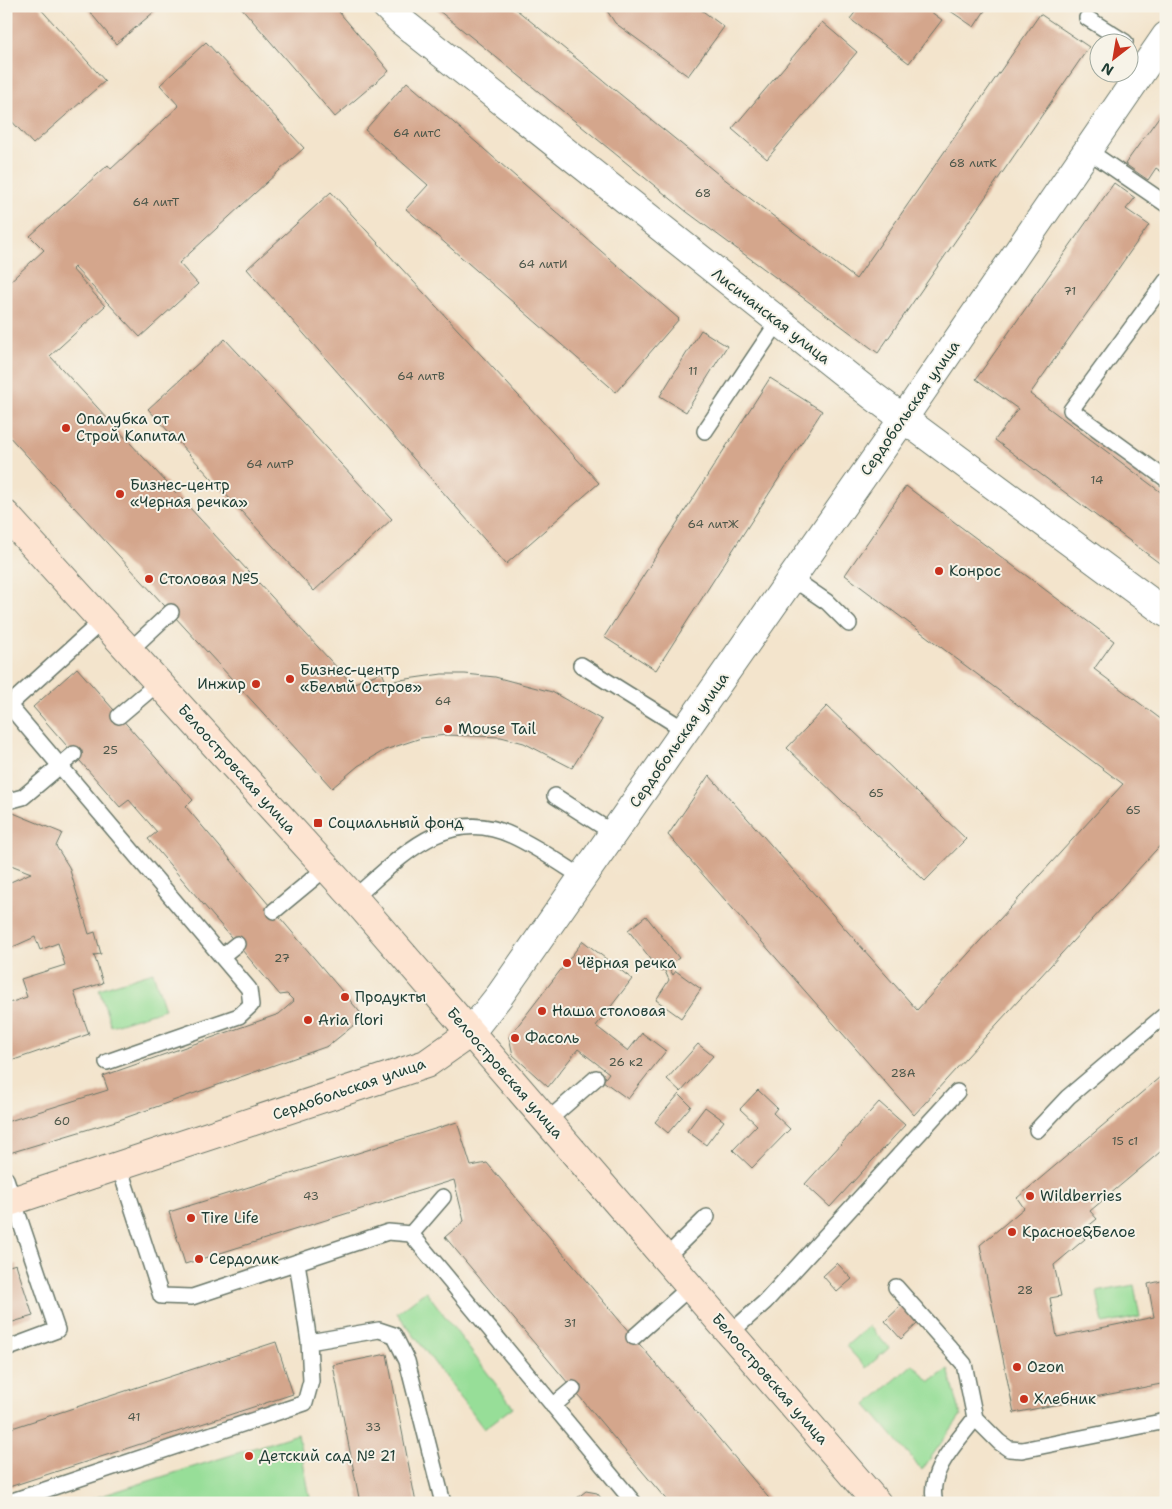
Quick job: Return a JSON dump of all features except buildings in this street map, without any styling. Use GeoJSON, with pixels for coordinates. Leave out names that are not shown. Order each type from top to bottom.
{"type":"FeatureCollection","features":[{"type":"Feature","properties":{"kind":"main road","name":"Белоостровская улица"},"geometry":{"type":"LineString","coordinates":[[6,515],[354,898],[877,1503]]}},
{"type":"Feature","properties":{"kind":"main road","name":"Сердобольская улица"},"geometry":{"type":"LineString","coordinates":[[9,1194],[119,1166],[426,1064],[470,1033]]}},
{"type":"Feature","properties":{"kind":"street","name":"Лисичанская улица"},"geometry":{"type":"LineString","coordinates":[[386,6],[439,52],[778,322],[903,419],[1166,613]]}},
{"type":"Feature","properties":{"kind":"street","name":"Сердобольская улица"},"geometry":{"type":"LineString","coordinates":[[1140,52],[1166,36]]}},
{"type":"Feature","properties":{"kind":"street","name":"Сердобольская улица"},"geometry":{"type":"LineString","coordinates":[[470,1033],[500,995],[903,419],[1087,150],[1124,82]]}},
{"type":"Feature","properties":{"kind":"lane"},"geometry":{"type":"LineString","coordinates":[[1086,18],[1109,32]]}},
{"type":"Feature","properties":{"kind":"lane"},"geometry":{"type":"LineString","coordinates":[[1087,150],[1166,204]]}},
{"type":"Feature","properties":{"kind":"lane"},"geometry":{"type":"LineString","coordinates":[[1165,283],[1072,410],[1166,479]]}},
{"type":"Feature","properties":{"kind":"lane"},"geometry":{"type":"LineString","coordinates":[[705,431],[778,322]]}},
{"type":"Feature","properties":{"kind":"lane"},"geometry":{"type":"LineString","coordinates":[[792,578],[827,602],[849,624]]}},
{"type":"Feature","properties":{"kind":"lane"},"geometry":{"type":"LineString","coordinates":[[129,650],[171,612]]}},
{"type":"Feature","properties":{"kind":"lane"},"geometry":{"type":"LineString","coordinates":[[102,621],[7,704],[250,989],[251,1005],[238,1016],[107,1062]]}},
{"type":"Feature","properties":{"kind":"lane"},"geometry":{"type":"LineString","coordinates":[[581,665],[685,730]]}},
{"type":"Feature","properties":{"kind":"lane"},"geometry":{"type":"LineString","coordinates":[[118,716],[158,683]]}},
{"type":"Feature","properties":{"kind":"lane"},"geometry":{"type":"LineString","coordinates":[[6,798],[12,800],[23,797],[74,754]]}},
{"type":"Feature","properties":{"kind":"lane"},"geometry":{"type":"LineString","coordinates":[[555,796],[613,833]]}},
{"type":"Feature","properties":{"kind":"lane"},"geometry":{"type":"LineString","coordinates":[[354,898],[426,839],[452,827],[483,826],[512,835],[582,877]]}},
{"type":"Feature","properties":{"kind":"lane"},"geometry":{"type":"LineString","coordinates":[[274,911],[326,868]]}},
{"type":"Feature","properties":{"kind":"lane"},"geometry":{"type":"LineString","coordinates":[[222,956],[237,944]]}},
{"type":"Feature","properties":{"kind":"lane"},"geometry":{"type":"LineString","coordinates":[[1037,1130],[1068,1097],[1166,1014]]}},
{"type":"Feature","properties":{"kind":"lane"},"geometry":{"type":"LineString","coordinates":[[546,1122],[596,1078]]}},
{"type":"Feature","properties":{"kind":"lane"},"geometry":{"type":"LineString","coordinates":[[730,1333],[765,1302],[957,1092]]}},
{"type":"Feature","properties":{"kind":"lane"},"geometry":{"type":"LineString","coordinates":[[119,1166],[161,1296],[192,1297],[388,1232],[411,1234],[634,1503]]}},
{"type":"Feature","properties":{"kind":"lane"},"geometry":{"type":"LineString","coordinates":[[6,1349],[57,1330],[9,1194]]}},
{"type":"Feature","properties":{"kind":"lane"},"geometry":{"type":"LineString","coordinates":[[411,1234],[443,1197]]}},
{"type":"Feature","properties":{"kind":"lane"},"geometry":{"type":"LineString","coordinates":[[665,1258],[707,1217]]}},
{"type":"Feature","properties":{"kind":"lane"},"geometry":{"type":"LineString","coordinates":[[6,1503],[305,1403],[311,1381],[309,1342],[297,1262]]}},
{"type":"Feature","properties":{"kind":"lane"},"geometry":{"type":"LineString","coordinates":[[634,1336],[690,1287]]}},
{"type":"Feature","properties":{"kind":"lane"},"geometry":{"type":"LineString","coordinates":[[896,1288],[964,1364],[975,1418],[999,1442],[1010,1448],[1022,1450],[1166,1421]]}},
{"type":"Feature","properties":{"kind":"lane"},"geometry":{"type":"LineString","coordinates":[[309,1342],[379,1330],[394,1335],[407,1361],[443,1503]]}},
{"type":"Feature","properties":{"kind":"lane"},"geometry":{"type":"LineString","coordinates":[[552,1406],[573,1389]]}},
{"type":"Feature","properties":{"kind":"lane"},"geometry":{"type":"LineString","coordinates":[[935,1503],[933,1481],[975,1418]]}},
{"type":"Feature","properties":{"kind":"green space"},"geometry":{"type":"Polygon","coordinates":[[[153,972],[165,1009],[111,1026],[99,989],[153,972]]]}},
{"type":"Feature","properties":{"kind":"green space"},"geometry":{"type":"Polygon","coordinates":[[[1134,1285],[1140,1317],[1103,1324],[1097,1292],[1134,1285]]]}},
{"type":"Feature","properties":{"kind":"green space"},"geometry":{"type":"Polygon","coordinates":[[[426,1291],[513,1407],[484,1429],[397,1313],[426,1291]]]}},
{"type":"Feature","properties":{"kind":"green space"},"geometry":{"type":"Polygon","coordinates":[[[869,1326],[889,1348],[866,1368],[846,1346],[869,1326]]]}},
{"type":"Feature","properties":{"kind":"green space"},"geometry":{"type":"Polygon","coordinates":[[[913,1364],[930,1382],[948,1369],[961,1415],[922,1470],[866,1405],[913,1364]]]}},
{"type":"Feature","properties":{"kind":"green space"},"geometry":{"type":"Polygon","coordinates":[[[298,1434],[311,1503],[79,1503],[298,1434]]]}},
{"type":"Feature","properties":{"kind":"place","name":"Опалубка от Строй Капитал"},"geometry":{"type":"Point","coordinates":[66,428]}},
{"type":"Feature","properties":{"kind":"place","name":"Бизнес-центр «Черная речка»"},"geometry":{"type":"Point","coordinates":[120,494]}},
{"type":"Feature","properties":{"kind":"place","name":"Конрос"},"geometry":{"type":"Point","coordinates":[939,571]}},
{"type":"Feature","properties":{"kind":"place","name":"Столовая №5"},"geometry":{"type":"Point","coordinates":[149,579]}},
{"type":"Feature","properties":{"kind":"place","name":"Бизнес-центр «Белый Остров»"},"geometry":{"type":"Point","coordinates":[290,679]}},
{"type":"Feature","properties":{"kind":"place","name":"Инжир"},"geometry":{"type":"Point","coordinates":[256,684]}},
{"type":"Feature","properties":{"kind":"place","name":"Mouse Tail"},"geometry":{"type":"Point","coordinates":[448,729]}},
{"type":"Feature","properties":{"kind":"place","name":"Социальный фонд"},"geometry":{"type":"Point","coordinates":[318,823]}},
{"type":"Feature","properties":{"kind":"place","name":"Чёрная речка"},"geometry":{"type":"Point","coordinates":[567,963]}},
{"type":"Feature","properties":{"kind":"place","name":"Продукты"},"geometry":{"type":"Point","coordinates":[345,997]}},
{"type":"Feature","properties":{"kind":"place","name":"Наша столовая"},"geometry":{"type":"Point","coordinates":[542,1011]}},
{"type":"Feature","properties":{"kind":"place","name":"Аria flori"},"geometry":{"type":"Point","coordinates":[308,1020]}},
{"type":"Feature","properties":{"kind":"place","name":"Фасоль"},"geometry":{"type":"Point","coordinates":[515,1038]}},
{"type":"Feature","properties":{"kind":"place","name":"Wildberries"},"geometry":{"type":"Point","coordinates":[1030,1196]}},
{"type":"Feature","properties":{"kind":"place","name":"Tire Life"},"geometry":{"type":"Point","coordinates":[191,1218]}},
{"type":"Feature","properties":{"kind":"place","name":"Красное&Белое"},"geometry":{"type":"Point","coordinates":[1012,1232]}},
{"type":"Feature","properties":{"kind":"place","name":"Сердолик"},"geometry":{"type":"Point","coordinates":[199,1259]}},
{"type":"Feature","properties":{"kind":"place","name":"Ozon"},"geometry":{"type":"Point","coordinates":[1017,1367]}},
{"type":"Feature","properties":{"kind":"place","name":"Хлебник"},"geometry":{"type":"Point","coordinates":[1024,1399]}},
{"type":"Feature","properties":{"kind":"place","name":"Детский сад № 21"},"geometry":{"type":"Point","coordinates":[249,1456]}}]}
